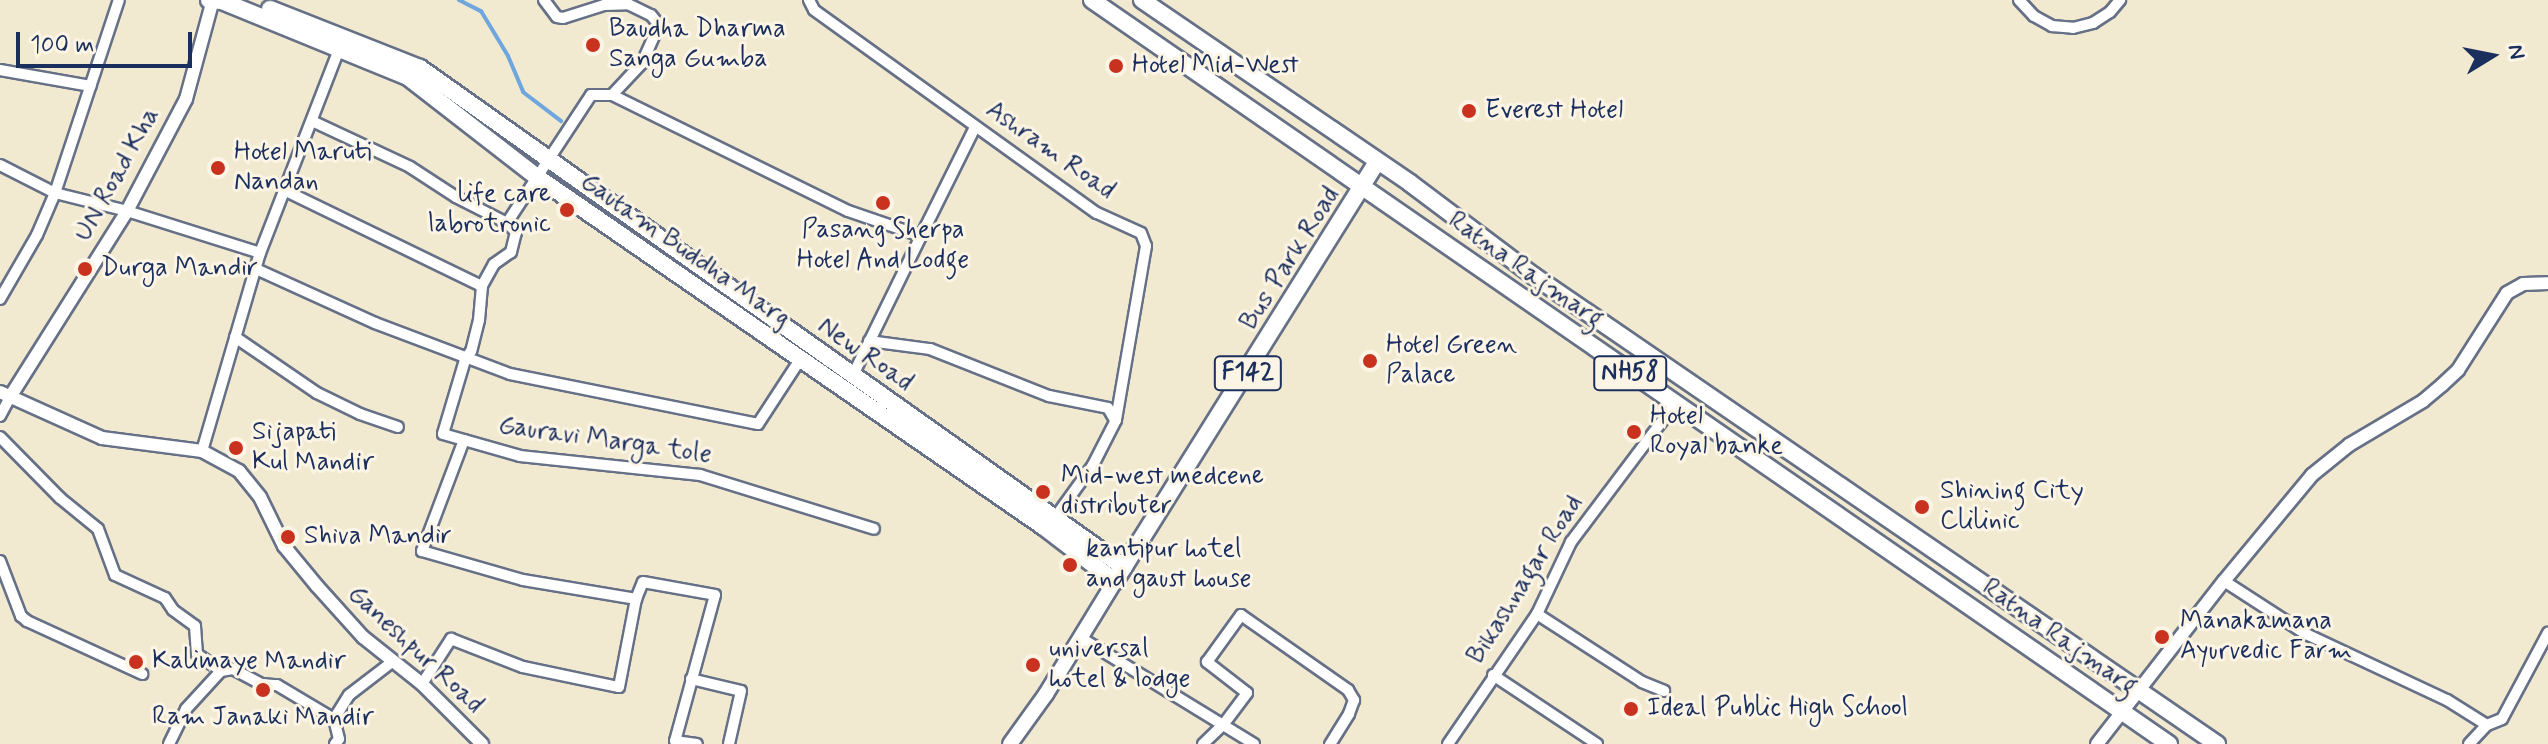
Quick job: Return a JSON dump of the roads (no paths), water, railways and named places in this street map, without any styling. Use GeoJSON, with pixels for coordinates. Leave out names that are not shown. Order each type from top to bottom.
{"type":"FeatureCollection","features":[{"type":"Feature","properties":{"kind":"main road","name":"New Road"},"geometry":{"type":"LineString","coordinates":[[246,0],[342,41],[420,68],[1054,519],[1120,574]]}},
{"type":"Feature","properties":{"kind":"main road","name":"Ratna Rajmarg"},"geometry":{"type":"LineString","coordinates":[[1092,0],[2169,744]]}},
{"type":"Feature","properties":{"kind":"main road","name":"Ratna Rajmarg"},"geometry":{"type":"LineString","coordinates":[[1142,0],[1377,161],[1534,276],[2217,744]]}},
{"type":"Feature","properties":{"kind":"main road","name":"Gautam Buddha Marg"},"geometry":{"type":"LineString","coordinates":[[216,1],[342,41],[408,77],[537,177],[799,361],[1044,527],[1120,574]]}},
{"type":"Feature","properties":{"kind":"main road","name":"Bus Park Road"},"geometry":{"type":"LineString","coordinates":[[1010,744],[1081,638],[1377,161]]}},
{"type":"Feature","properties":{"kind":"main road"},"geometry":{"type":"LineString","coordinates":[[1748,452],[1760,430]]}},
{"type":"Feature","properties":{"kind":"street"},"geometry":{"type":"LineString","coordinates":[[0,299],[37,235],[55,193],[119,0]]}},
{"type":"Feature","properties":{"kind":"street"},"geometry":{"type":"LineString","coordinates":[[544,0],[557,17],[563,18],[604,5],[628,4],[651,15],[659,25],[642,63],[612,95]]}},
{"type":"Feature","properties":{"kind":"street","name":"Ashram Road"},"geometry":{"type":"LineString","coordinates":[[809,0],[814,10],[894,64],[975,127],[986,131],[1097,213],[1141,233],[1146,246],[1116,420],[1093,465],[1054,519]]}},
{"type":"Feature","properties":{"kind":"street"},"geometry":{"type":"LineString","coordinates":[[2019,0],[2034,16],[2052,26],[2073,28],[2093,23],[2110,12],[2120,0]]}},
{"type":"Feature","properties":{"kind":"street","name":"UN Road Kha"},"geometry":{"type":"LineString","coordinates":[[5,395],[127,211],[186,99],[216,1]]}},
{"type":"Feature","properties":{"kind":"street"},"geometry":{"type":"LineString","coordinates":[[202,451],[260,253],[342,41]]}},
{"type":"Feature","properties":{"kind":"street"},"geometry":{"type":"LineString","coordinates":[[0,70],[91,86]]}},
{"type":"Feature","properties":{"kind":"street"},"geometry":{"type":"LineString","coordinates":[[507,223],[591,95],[612,95],[848,211],[921,236]]}},
{"type":"Feature","properties":{"kind":"street"},"geometry":{"type":"LineString","coordinates":[[286,191],[482,286],[494,264],[511,252],[516,232],[507,223],[456,197],[410,167],[312,121]]}},
{"type":"Feature","properties":{"kind":"street"},"geometry":{"type":"LineString","coordinates":[[853,375],[975,127]]}},
{"type":"Feature","properties":{"kind":"street"},"geometry":{"type":"LineString","coordinates":[[0,165],[55,193],[127,211],[260,253]]}},
{"type":"Feature","properties":{"kind":"street"},"geometry":{"type":"LineString","coordinates":[[256,269],[465,360],[510,374],[758,424],[799,361]]}},
{"type":"Feature","properties":{"kind":"street"},"geometry":{"type":"LineString","coordinates":[[2097,744],[2141,692],[2224,581],[2326,461],[2423,401],[2458,370],[2507,293],[2523,284],[2548,283]]}},
{"type":"Feature","properties":{"kind":"street","name":"Gauravi Marga tole"},"geometry":{"type":"LineString","coordinates":[[482,286],[479,320],[443,434],[520,456],[700,475],[874,529]]}},
{"type":"Feature","properties":{"kind":"street"},"geometry":{"type":"LineString","coordinates":[[235,337],[317,393],[360,414],[398,427]]}},
{"type":"Feature","properties":{"kind":"street"},"geometry":{"type":"LineString","coordinates":[[869,341],[914,345],[949,355],[1049,396],[1108,408],[1116,420]]}},
{"type":"Feature","properties":{"kind":"street"},"geometry":{"type":"LineString","coordinates":[[0,416],[5,395]]}},
{"type":"Feature","properties":{"kind":"street","name":"Ganeshpur Road"},"geometry":{"type":"LineString","coordinates":[[5,395],[102,438],[202,451],[239,471],[260,497],[284,546],[363,637],[422,684],[482,744]]}},
{"type":"Feature","properties":{"kind":"street","name":"Bikashnagar Road"},"geometry":{"type":"LineString","coordinates":[[1448,744],[1537,614],[1571,542],[1675,404]]}},
{"type":"Feature","properties":{"kind":"street"},"geometry":{"type":"LineString","coordinates":[[0,437],[60,498],[98,529],[115,575],[165,598],[173,610],[195,626],[197,654],[221,671]]}},
{"type":"Feature","properties":{"kind":"street"},"geometry":{"type":"LineString","coordinates":[[464,440],[422,551],[523,580],[636,599]]}},
{"type":"Feature","properties":{"kind":"street"},"geometry":{"type":"LineString","coordinates":[[0,561],[21,616],[36,628],[142,674]]}},
{"type":"Feature","properties":{"kind":"street"},"geometry":{"type":"LineString","coordinates":[[2224,581],[2306,634],[2447,700],[2487,725]]}},
{"type":"Feature","properties":{"kind":"street"},"geometry":{"type":"LineString","coordinates":[[422,684],[451,639],[523,667],[619,687],[636,599],[643,582],[715,595],[675,741],[697,744]]}},
{"type":"Feature","properties":{"kind":"street"},"geometry":{"type":"LineString","coordinates":[[1537,614],[1642,682],[1664,691]]}},
{"type":"Feature","properties":{"kind":"street"},"geometry":{"type":"LineString","coordinates":[[1203,744],[1223,725],[1247,693],[1207,662],[1241,615],[1348,690],[1354,700],[1330,744]]}},
{"type":"Feature","properties":{"kind":"street"},"geometry":{"type":"LineString","coordinates":[[2469,744],[2487,725],[2502,719],[2548,633]]}},
{"type":"Feature","properties":{"kind":"street"},"geometry":{"type":"LineString","coordinates":[[1081,638],[1254,744]]}},
{"type":"Feature","properties":{"kind":"street"},"geometry":{"type":"LineString","coordinates":[[334,719],[349,695],[392,662]]}},
{"type":"Feature","properties":{"kind":"street"},"geometry":{"type":"LineString","coordinates":[[169,744],[186,709],[221,671],[233,669],[261,684],[277,685],[334,719],[339,739],[335,744]]}},
{"type":"Feature","properties":{"kind":"street"},"geometry":{"type":"LineString","coordinates":[[1493,675],[1597,744]]}},
{"type":"Feature","properties":{"kind":"street"},"geometry":{"type":"LineString","coordinates":[[691,679],[741,691],[729,744]]}},
{"type":"Feature","properties":{"kind":"waterway"},"geometry":{"type":"LineString","coordinates":[[459,0],[481,11],[508,56],[523,92],[561,121]]}},
{"type":"Feature","properties":{"kind":"place","name":"Baudha Dharma Sanga Gumba"},"geometry":{"type":"Point","coordinates":[593,45]}},
{"type":"Feature","properties":{"kind":"place","name":"Hotel Mid-West"},"geometry":{"type":"Point","coordinates":[1116,66]}},
{"type":"Feature","properties":{"kind":"place","name":"Everest Hotel"},"geometry":{"type":"Point","coordinates":[1469,111]}},
{"type":"Feature","properties":{"kind":"place","name":"Hotel Maruti Nandan"},"geometry":{"type":"Point","coordinates":[218,168]}},
{"type":"Feature","properties":{"kind":"place","name":"Pasang Sherpa Hotel And Lodge"},"geometry":{"type":"Point","coordinates":[883,203]}},
{"type":"Feature","properties":{"kind":"place","name":"life care labrotronic"},"geometry":{"type":"Point","coordinates":[567,210]}},
{"type":"Feature","properties":{"kind":"place","name":"Durga Mandir"},"geometry":{"type":"Point","coordinates":[85,269]}},
{"type":"Feature","properties":{"kind":"place","name":"Hotel Green Palace"},"geometry":{"type":"Point","coordinates":[1370,361]}},
{"type":"Feature","properties":{"kind":"place","name":"Hotel Royal banke"},"geometry":{"type":"Point","coordinates":[1634,432]}},
{"type":"Feature","properties":{"kind":"place","name":"Sijapati Kul Mandir"},"geometry":{"type":"Point","coordinates":[236,448]}},
{"type":"Feature","properties":{"kind":"place","name":"Mid-west medcene distributer"},"geometry":{"type":"Point","coordinates":[1043,492]}},
{"type":"Feature","properties":{"kind":"place","name":"Shining City Clilinic"},"geometry":{"type":"Point","coordinates":[1922,507]}},
{"type":"Feature","properties":{"kind":"place","name":"Shiva Mandir"},"geometry":{"type":"Point","coordinates":[288,537]}},
{"type":"Feature","properties":{"kind":"place","name":"kantipur hotel and gaust house"},"geometry":{"type":"Point","coordinates":[1070,565]}},
{"type":"Feature","properties":{"kind":"place","name":"Manakamana Ayurvedic Farm"},"geometry":{"type":"Point","coordinates":[2162,637]}},
{"type":"Feature","properties":{"kind":"place","name":"Kalimaye Mandir"},"geometry":{"type":"Point","coordinates":[136,662]}},
{"type":"Feature","properties":{"kind":"place","name":"universal hotel & lodge"},"geometry":{"type":"Point","coordinates":[1033,665]}},
{"type":"Feature","properties":{"kind":"place","name":"Ram Janaki Mandir"},"geometry":{"type":"Point","coordinates":[263,690]}},
{"type":"Feature","properties":{"kind":"place","name":"Ideal Public High School"},"geometry":{"type":"Point","coordinates":[1631,709]}}]}
